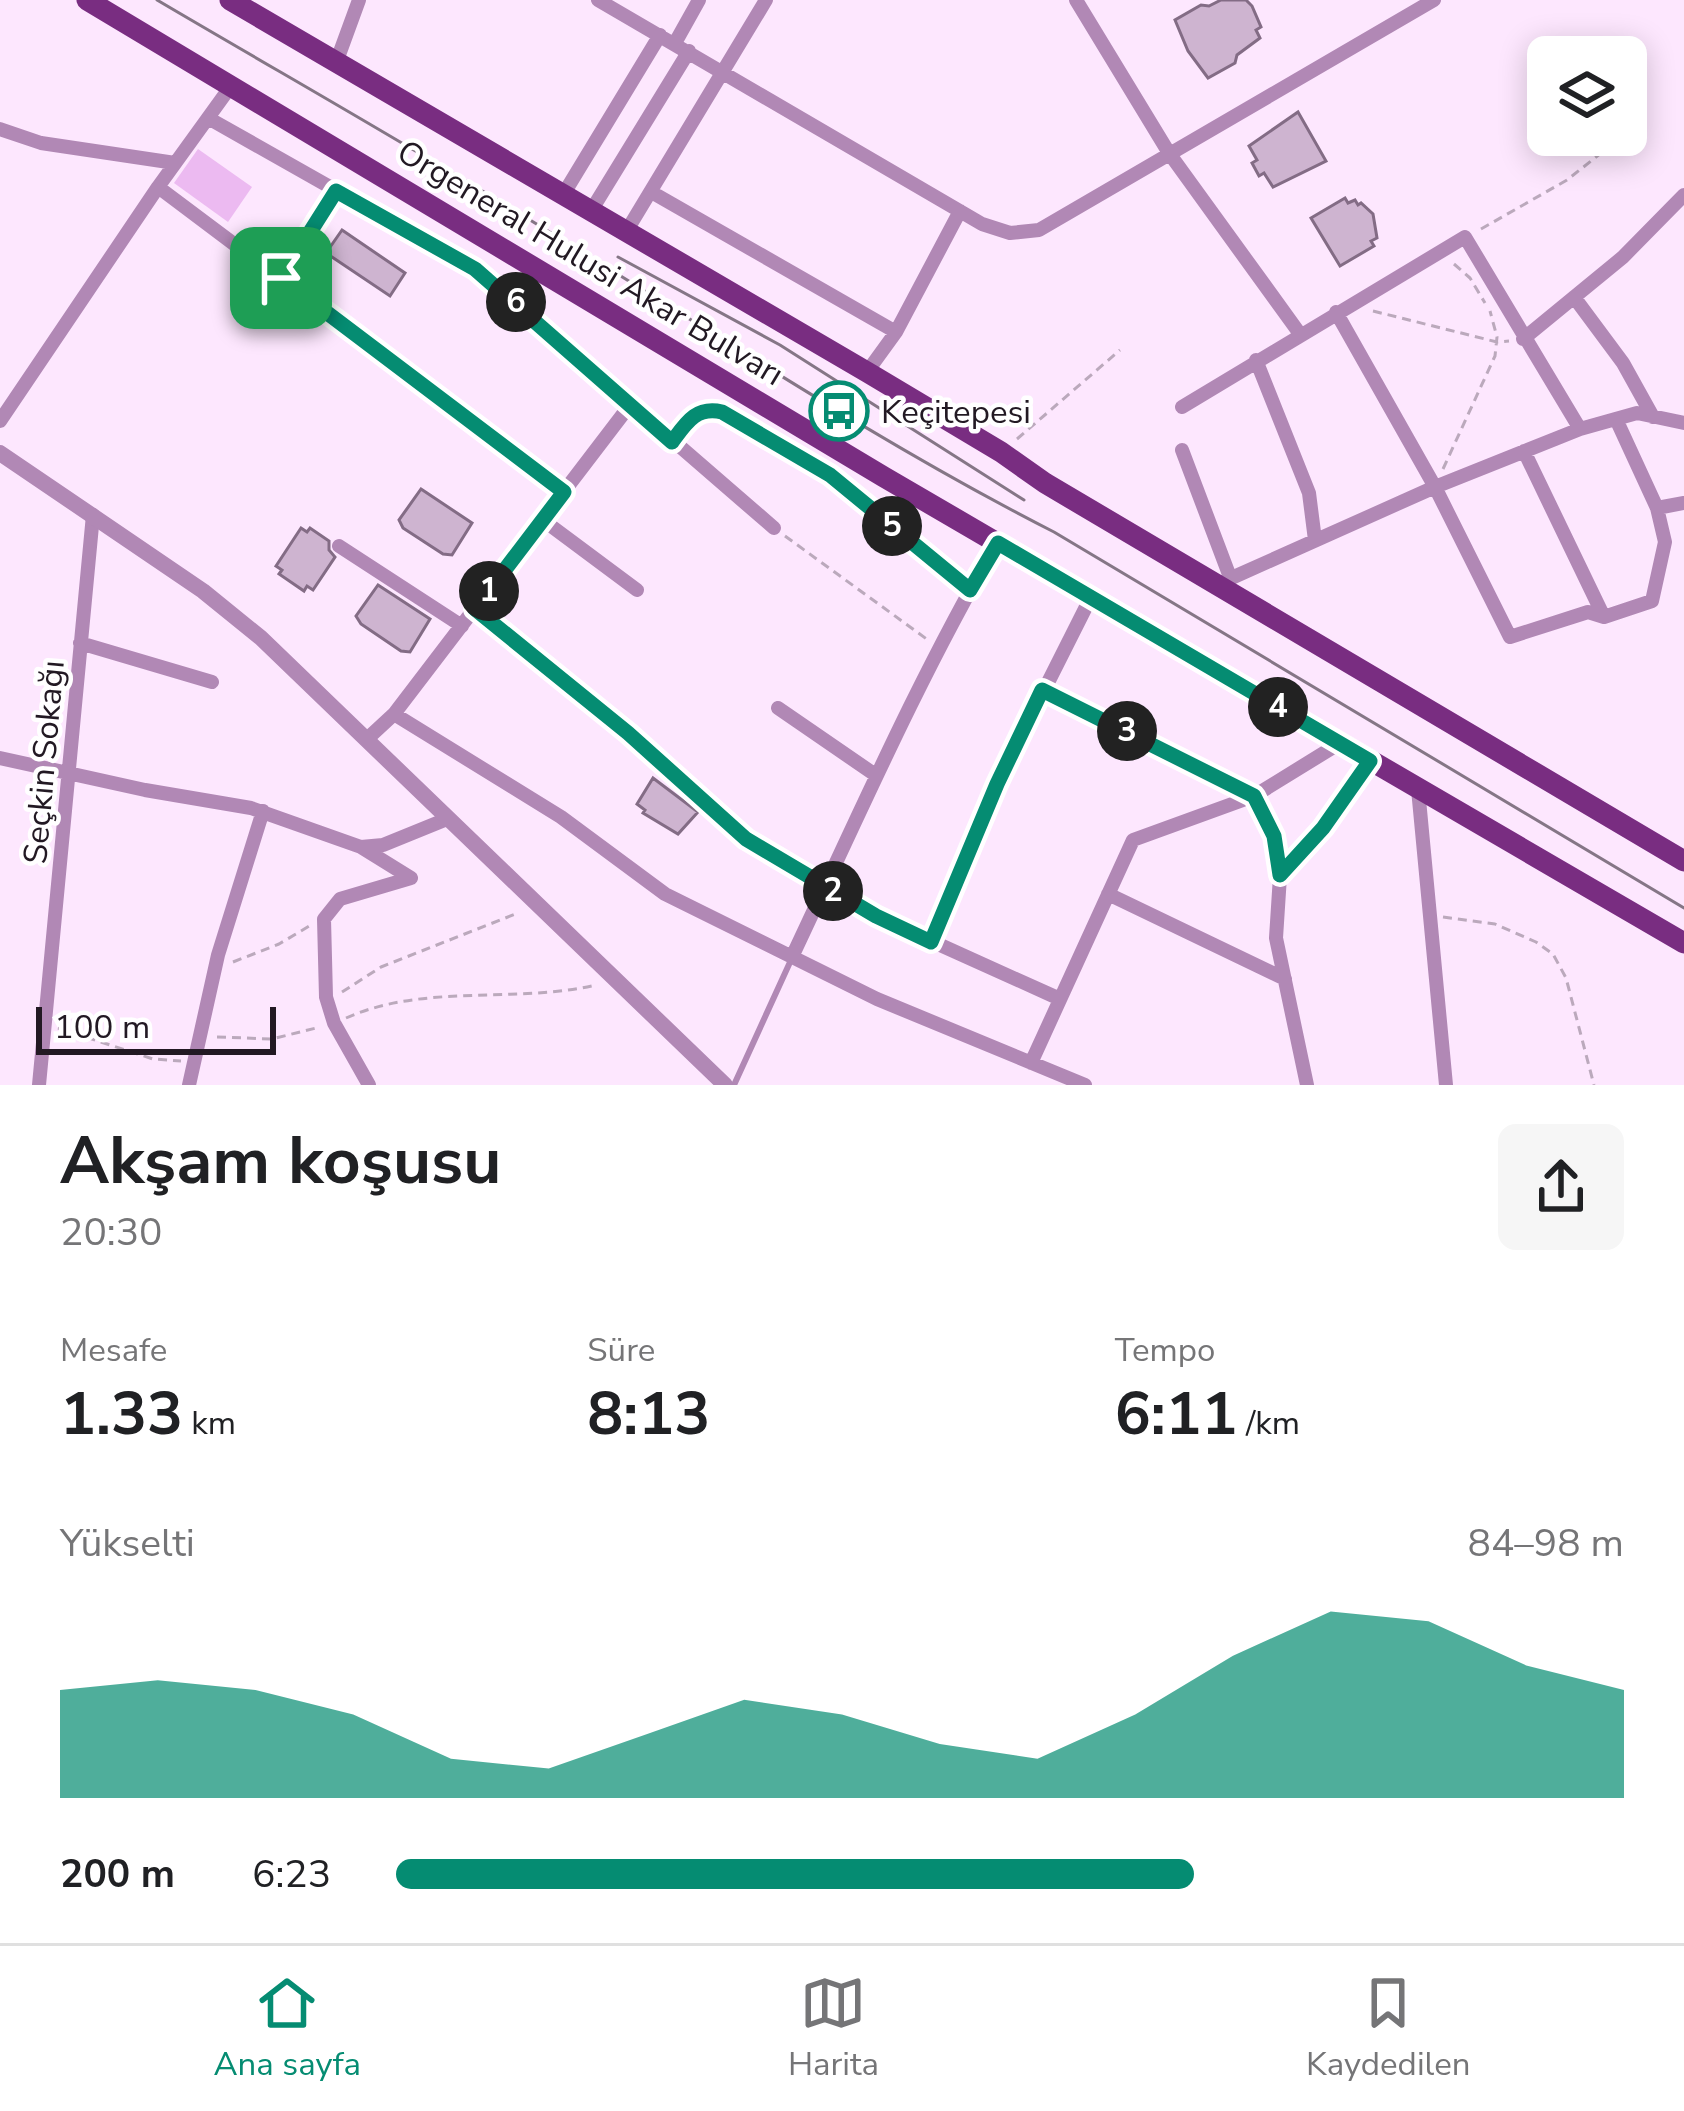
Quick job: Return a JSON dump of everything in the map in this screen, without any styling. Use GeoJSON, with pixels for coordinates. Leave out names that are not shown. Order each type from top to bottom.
{"type":"FeatureCollection","features":[{"type":"Feature","properties":{"kind":"main road","name":"Orgeneral Hulusi Akar Bulvarı"},"geometry":{"type":"LineString","coordinates":[[87,0],[998,543],[1684,943]]}},
{"type":"Feature","properties":{"kind":"main road","name":"Orgeneral Hulusi Akar Bulvarı"},"geometry":{"type":"LineString","coordinates":[[232,0],[867,372],[1045,483],[1224,580],[1684,861]]}},
{"type":"Feature","properties":{"kind":"street"},"geometry":{"type":"LineString","coordinates":[[336,63],[359,0]]}},
{"type":"Feature","properties":{"kind":"street"},"geometry":{"type":"LineString","coordinates":[[598,0],[1000,231],[1039,230],[1434,0]]}},
{"type":"Feature","properties":{"kind":"street"},"geometry":{"type":"LineString","coordinates":[[591,212],[682,47],[699,0]]}},
{"type":"Feature","properties":{"kind":"street"},"geometry":{"type":"LineString","coordinates":[[626,232],[766,0]]}},
{"type":"Feature","properties":{"kind":"street"},"geometry":{"type":"LineString","coordinates":[[1076,0],[1169,154],[1300,334]]}},
{"type":"Feature","properties":{"kind":"street"},"geometry":{"type":"LineString","coordinates":[[563,195],[660,35]]}},
{"type":"Feature","properties":{"kind":"street"},"geometry":{"type":"LineString","coordinates":[[0,421],[231,86]]}},
{"type":"Feature","properties":{"kind":"street"},"geometry":{"type":"LineString","coordinates":[[208,118],[475,269],[774,528]]}},
{"type":"Feature","properties":{"kind":"street"},"geometry":{"type":"LineString","coordinates":[[0,129],[41,143],[175,163]]}},
{"type":"Feature","properties":{"kind":"street"},"geometry":{"type":"LineString","coordinates":[[158,187],[564,492]]}},
{"type":"Feature","properties":{"kind":"street"},"geometry":{"type":"LineString","coordinates":[[281,278],[336,191]]}},
{"type":"Feature","properties":{"kind":"street"},"geometry":{"type":"LineString","coordinates":[[652,193],[896,332]]}},
{"type":"Feature","properties":{"kind":"street"},"geometry":{"type":"LineString","coordinates":[[1523,339],[1623,257],[1684,195]]}},
{"type":"Feature","properties":{"kind":"street"},"geometry":{"type":"LineString","coordinates":[[867,372],[896,332],[960,211]]}},
{"type":"Feature","properties":{"kind":"street"},"geometry":{"type":"LineString","coordinates":[[1182,407],[1465,237],[1580,428]]}},
{"type":"Feature","properties":{"kind":"street"},"geometry":{"type":"LineString","coordinates":[[1574,297],[1623,363],[1653,417]]}},
{"type":"Feature","properties":{"kind":"street"},"geometry":{"type":"LineString","coordinates":[[1343,309],[1510,637],[1588,612],[1604,617],[1652,601],[1665,542],[1657,508],[1616,419]]}},
{"type":"Feature","properties":{"kind":"street"},"geometry":{"type":"LineString","coordinates":[[1256,360],[1309,493],[1315,540]]}},
{"type":"Feature","properties":{"kind":"street"},"geometry":{"type":"LineString","coordinates":[[367,740],[394,714],[630,406]]}},
{"type":"Feature","properties":{"kind":"street"},"geometry":{"type":"LineString","coordinates":[[672,442],[694,414],[722,412],[830,475],[970,590]]}},
{"type":"Feature","properties":{"kind":"street"},"geometry":{"type":"LineString","coordinates":[[1182,450],[1224,580],[1580,428],[1637,413],[1684,423]]}},
{"type":"Feature","properties":{"kind":"street"},"geometry":{"type":"LineString","coordinates":[[1524,451],[1604,617]]}},
{"type":"Feature","properties":{"kind":"street"},"geometry":{"type":"LineString","coordinates":[[0,453],[234,615],[724,1085]]}},
{"type":"Feature","properties":{"kind":"street"},"geometry":{"type":"LineString","coordinates":[[1657,508],[1684,503]]}},
{"type":"Feature","properties":{"kind":"street","name":"Seçkin Sokağı"},"geometry":{"type":"LineString","coordinates":[[39,1085],[93,515]]}},
{"type":"Feature","properties":{"kind":"street"},"geometry":{"type":"LineString","coordinates":[[543,520],[637,590]]}},
{"type":"Feature","properties":{"kind":"street"},"geometry":{"type":"LineString","coordinates":[[792,957],[874,774],[938,646],[998,543]]}},
{"type":"Feature","properties":{"kind":"street"},"geometry":{"type":"LineString","coordinates":[[339,546],[462,626]]}},
{"type":"Feature","properties":{"kind":"street"},"geometry":{"type":"LineString","coordinates":[[931,942],[980,824],[1090,597]]}},
{"type":"Feature","properties":{"kind":"street"},"geometry":{"type":"LineString","coordinates":[[475,609],[628,733],[746,839],[931,942],[1060,999]]}},
{"type":"Feature","properties":{"kind":"street"},"geometry":{"type":"LineString","coordinates":[[80,643],[212,682]]}},
{"type":"Feature","properties":{"kind":"street"},"geometry":{"type":"LineString","coordinates":[[1042,690],[1254,796],[1274,836],[1280,875],[1276,938],[1307,1085]]}},
{"type":"Feature","properties":{"kind":"street"},"geometry":{"type":"LineString","coordinates":[[778,708],[874,774]]}},
{"type":"Feature","properties":{"kind":"street"},"geometry":{"type":"LineString","coordinates":[[394,714],[561,818],[665,894],[928,1022],[1085,1085]]}},
{"type":"Feature","properties":{"kind":"street"},"geometry":{"type":"LineString","coordinates":[[1031,1063],[1133,840],[1254,796],[1340,743]]}},
{"type":"Feature","properties":{"kind":"street"},"geometry":{"type":"LineString","coordinates":[[0,758],[263,811],[361,847],[411,878],[340,899],[326,913],[327,1002],[369,1085]]}},
{"type":"Feature","properties":{"kind":"street"},"geometry":{"type":"LineString","coordinates":[[1280,875],[1323,828],[1370,761]]}},
{"type":"Feature","properties":{"kind":"street"},"geometry":{"type":"LineString","coordinates":[[1418,789],[1446,1085]]}},
{"type":"Feature","properties":{"kind":"street"},"geometry":{"type":"LineString","coordinates":[[190,1085],[215,967],[263,811]]}},
{"type":"Feature","properties":{"kind":"street"},"geometry":{"type":"LineString","coordinates":[[361,847],[383,844],[448,819]]}},
{"type":"Feature","properties":{"kind":"street"},"geometry":{"type":"LineString","coordinates":[[1108,893],[1285,979]]}},
{"type":"Feature","properties":{"kind":"lane"},"geometry":{"type":"LineString","coordinates":[[734,1085],[792,957]]}},
{"type":"Feature","properties":{"kind":"path"},"geometry":{"type":"LineString","coordinates":[[1465,237],[1543,196],[1596,156]]}},
{"type":"Feature","properties":{"kind":"path"},"geometry":{"type":"LineString","coordinates":[[1430,257],[1456,266],[1470,278],[1490,311],[1497,342],[1492,365],[1435,487]]}},
{"type":"Feature","properties":{"kind":"path"},"geometry":{"type":"LineString","coordinates":[[1343,309],[1497,342]]}},
{"type":"Feature","properties":{"kind":"path"},"geometry":{"type":"LineString","coordinates":[[1001,452],[1120,350]]}},
{"type":"Feature","properties":{"kind":"path"},"geometry":{"type":"LineString","coordinates":[[774,528],[938,646]]}},
{"type":"Feature","properties":{"kind":"path"},"geometry":{"type":"LineString","coordinates":[[327,1002],[381,967],[537,905]]}},
{"type":"Feature","properties":{"kind":"path"},"geometry":{"type":"LineString","coordinates":[[215,967],[279,944],[326,913]]}},
{"type":"Feature","properties":{"kind":"path"},"geometry":{"type":"LineString","coordinates":[[1430,918],[1495,924],[1536,942],[1552,955],[1567,978],[1594,1085]]}},
{"type":"Feature","properties":{"kind":"path"},"geometry":{"type":"LineString","coordinates":[[198,1036],[272,1040],[401,1000],[535,995],[616,980]]}},
{"type":"Feature","properties":{"kind":"path"},"geometry":{"type":"LineString","coordinates":[[45,1025],[161,1061],[194,1058]]}},
{"type":"Feature","properties":{"kind":"shaded area"},"geometry":{"type":"Polygon","coordinates":[[[198,149],[252,187],[228,222],[174,183],[198,149]]]}},
{"type":"Feature","properties":{"kind":"building"},"geometry":{"type":"Polygon","coordinates":[[[1221,0],[1246,0],[1261,27],[1256,30],[1260,38],[1237,55],[1235,63],[1208,78],[1188,51],[1175,20],[1221,0]]]}},
{"type":"Feature","properties":{"kind":"building"},"geometry":{"type":"Polygon","coordinates":[[[1298,112],[1326,161],[1273,187],[1264,173],[1259,176],[1249,146],[1298,112]]]}},
{"type":"Feature","properties":{"kind":"building"},"geometry":{"type":"Polygon","coordinates":[[[1345,198],[1373,214],[1377,238],[1371,241],[1374,246],[1340,266],[1311,218],[1345,198]]]}},
{"type":"Feature","properties":{"kind":"building"},"geometry":{"type":"Polygon","coordinates":[[[342,230],[405,273],[390,296],[326,253],[342,230]]]}},
{"type":"Feature","properties":{"kind":"building"},"geometry":{"type":"Polygon","coordinates":[[[421,489],[472,523],[452,555],[403,528],[399,520],[421,489]]]}},
{"type":"Feature","properties":{"kind":"building"},"geometry":{"type":"Polygon","coordinates":[[[301,528],[307,532],[310,528],[329,541],[335,557],[313,590],[307,586],[304,591],[279,574],[282,570],[276,566],[301,528]]]}},
{"type":"Feature","properties":{"kind":"building"},"geometry":{"type":"Polygon","coordinates":[[[378,585],[430,619],[410,652],[401,651],[356,616],[378,585]]]}},
{"type":"Feature","properties":{"kind":"building"},"geometry":{"type":"Polygon","coordinates":[[[653,778],[698,812],[678,834],[643,813],[637,804],[653,778]]]}},
{"type":"Feature","properties":{"kind":"tram line"},"geometry":{"type":"LineString","coordinates":[[157,0],[495,199],[859,423],[1054,532],[1684,908]]}},
{"type":"Feature","properties":{"kind":"tram line"},"geometry":{"type":"LineString","coordinates":[[618,257],[780,345],[1024,500]]}},
{"type":"Feature","properties":{"kind":"place","name":"Keçitepesi"},"geometry":{"type":"Point","coordinates":[839,411]}},
{"type":"Feature","properties":{"kind":"route"},"geometry":{"type":"LineString","coordinates":[[336,191],[475,269],[672,442],[694,414],[722,412],[830,475],[970,590],[998,543],[1370,761],[1340,807],[1280,875],[1274,836],[1254,796],[1042,690],[931,942],[876,916],[746,839],[628,733],[475,609],[564,492],[281,278],[336,191]]}}]}
